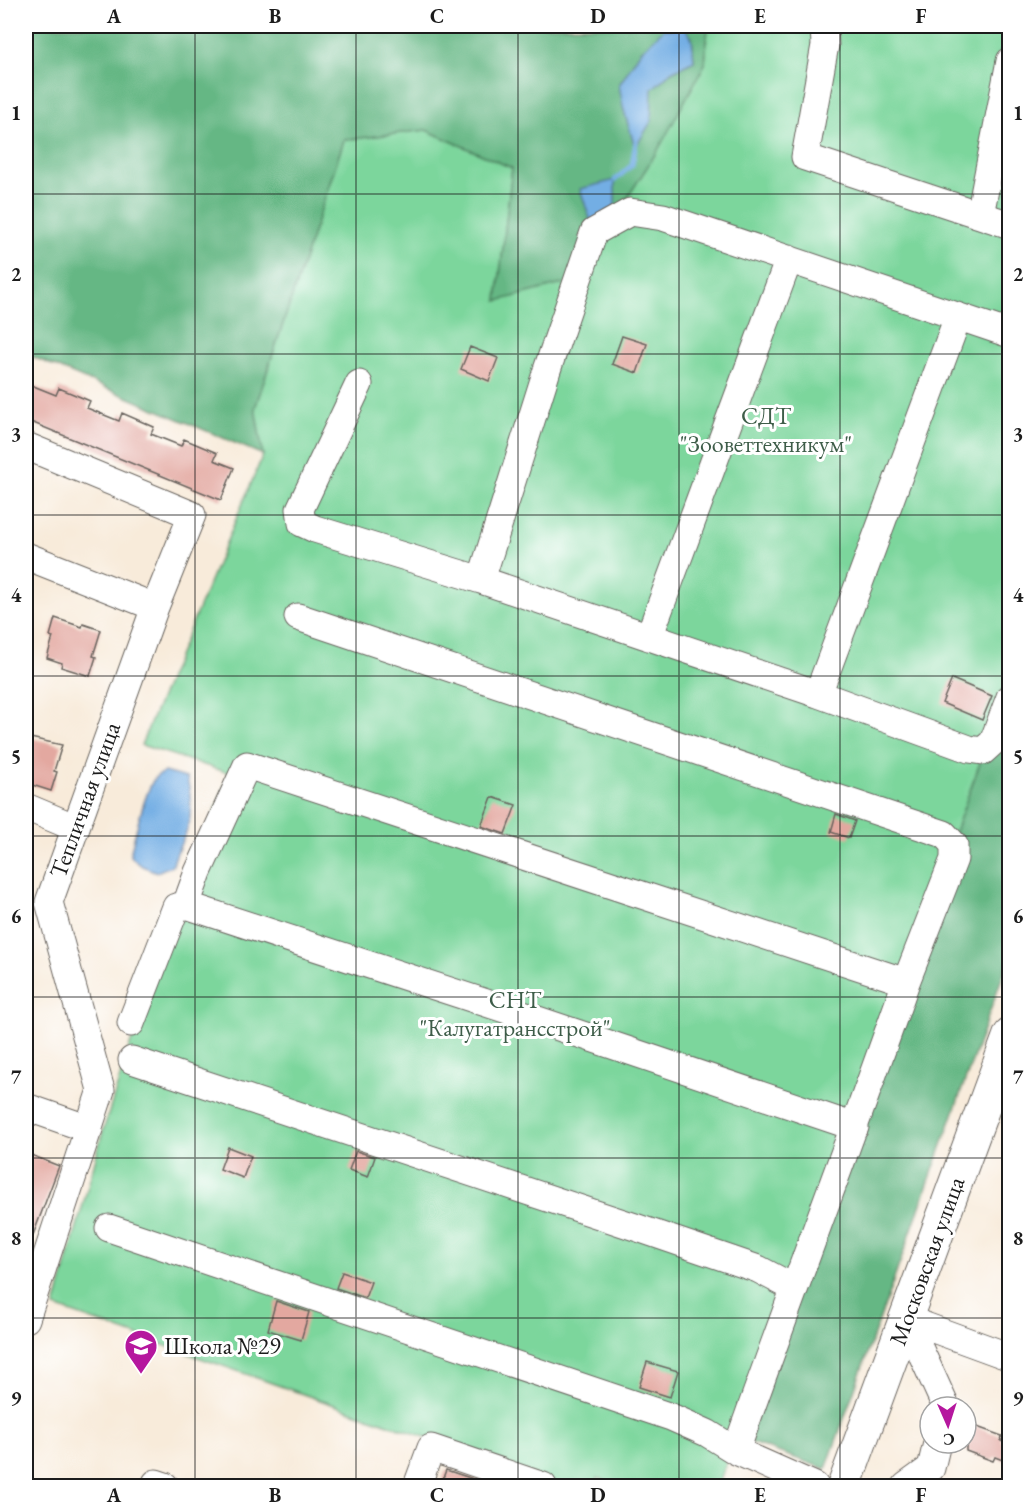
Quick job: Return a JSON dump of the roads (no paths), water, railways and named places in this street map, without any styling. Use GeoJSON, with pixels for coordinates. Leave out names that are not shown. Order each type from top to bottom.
{"type":"FeatureCollection","features":[{"type":"Feature","properties":{"kind":"main road","name":"Московская улица"},"geometry":{"type":"LineString","coordinates":[[844,1486],[1010,1035]]}},
{"type":"Feature","properties":{"kind":"street"},"geometry":{"type":"LineString","coordinates":[[824,26],[825,45],[805,157],[1010,225]]}},
{"type":"Feature","properties":{"kind":"street"},"geometry":{"type":"LineString","coordinates":[[980,215],[1010,61]]}},
{"type":"Feature","properties":{"kind":"street"},"geometry":{"type":"LineString","coordinates":[[481,580],[547,370],[594,232],[630,212],[663,217],[1010,334]]}},
{"type":"Feature","properties":{"kind":"street"},"geometry":{"type":"LineString","coordinates":[[649,637],[789,260]]}},
{"type":"Feature","properties":{"kind":"street"},"geometry":{"type":"LineString","coordinates":[[818,694],[958,317]]}},
{"type":"Feature","properties":{"kind":"street"},"geometry":{"type":"LineString","coordinates":[[359,384],[300,510],[302,523],[315,530],[481,580],[818,694],[969,749],[983,751],[993,742],[1010,698]]}},
{"type":"Feature","properties":{"kind":"street","name":"Тепличная улица"},"geometry":{"type":"LineString","coordinates":[[26,446],[192,515],[155,607],[49,902],[101,1090],[26,1319]]}},
{"type":"Feature","properties":{"kind":"street"},"geometry":{"type":"LineString","coordinates":[[26,556],[155,607]]}},
{"type":"Feature","properties":{"kind":"street"},"geometry":{"type":"LineString","coordinates":[[297,617],[944,834],[954,844],[954,859],[906,982],[736,1451]]}},
{"type":"Feature","properties":{"kind":"street"},"geometry":{"type":"LineString","coordinates":[[186,905],[198,872],[247,765],[906,982]]}},
{"type":"Feature","properties":{"kind":"street"},"geometry":{"type":"LineString","coordinates":[[26,807],[76,828]]}},
{"type":"Feature","properties":{"kind":"street"},"geometry":{"type":"LineString","coordinates":[[131,1023],[176,907],[186,905],[512,1011],[855,1127]]}},
{"type":"Feature","properties":{"kind":"street"},"geometry":{"type":"LineString","coordinates":[[132,1060],[758,1269],[794,1288]]}},
{"type":"Feature","properties":{"kind":"street"},"geometry":{"type":"LineString","coordinates":[[26,1107],[88,1130]]}},
{"type":"Feature","properties":{"kind":"street"},"geometry":{"type":"LineString","coordinates":[[109,1228],[671,1417],[707,1433],[736,1451],[815,1486]]}},
{"type":"Feature","properties":{"kind":"street"},"geometry":{"type":"LineString","coordinates":[[906,1319],[1010,1357]]}},
{"type":"Feature","properties":{"kind":"street"},"geometry":{"type":"LineString","coordinates":[[906,1319],[941,1395]]}},
{"type":"Feature","properties":{"kind":"street"},"geometry":{"type":"LineString","coordinates":[[417,1486],[431,1448],[543,1486]]}},
{"type":"Feature","properties":{"kind":"street"},"geometry":{"type":"LineString","coordinates":[[906,1486],[931,1468],[934,1455]]}},
{"type":"Feature","properties":{"kind":"water"},"geometry":{"type":"Polygon","coordinates":[[[685,28],[692,38],[694,61],[671,72],[652,89],[651,122],[635,148],[619,85],[640,52],[664,29],[685,28]]]}},
{"type":"Feature","properties":{"kind":"water"},"geometry":{"type":"Polygon","coordinates":[[[615,180],[615,206],[591,222],[580,189],[615,180]]]}},
{"type":"Feature","properties":{"kind":"water"},"geometry":{"type":"Polygon","coordinates":[[[164,772],[187,778],[191,811],[187,830],[173,865],[157,872],[142,866],[130,856],[140,815],[151,784],[158,775],[164,772]]]}},
{"type":"Feature","properties":{"kind":"waterway"},"geometry":{"type":"LineString","coordinates":[[615,180],[632,165],[636,142]]}},
{"type":"Feature","properties":{"kind":"place","name":"Школа №29"},"geometry":{"type":"Point","coordinates":[141,1375]}},
{"type":"Feature","properties":{"kind":"park label","name":"СДТ \"Зооветтехникум\""},"geometry":{"type":"Point","coordinates":[766,430]}},
{"type":"Feature","properties":{"kind":"park label","name":"СНТ \"Калугатрансстрой\""},"geometry":{"type":"Point","coordinates":[515,1014]}}]}
